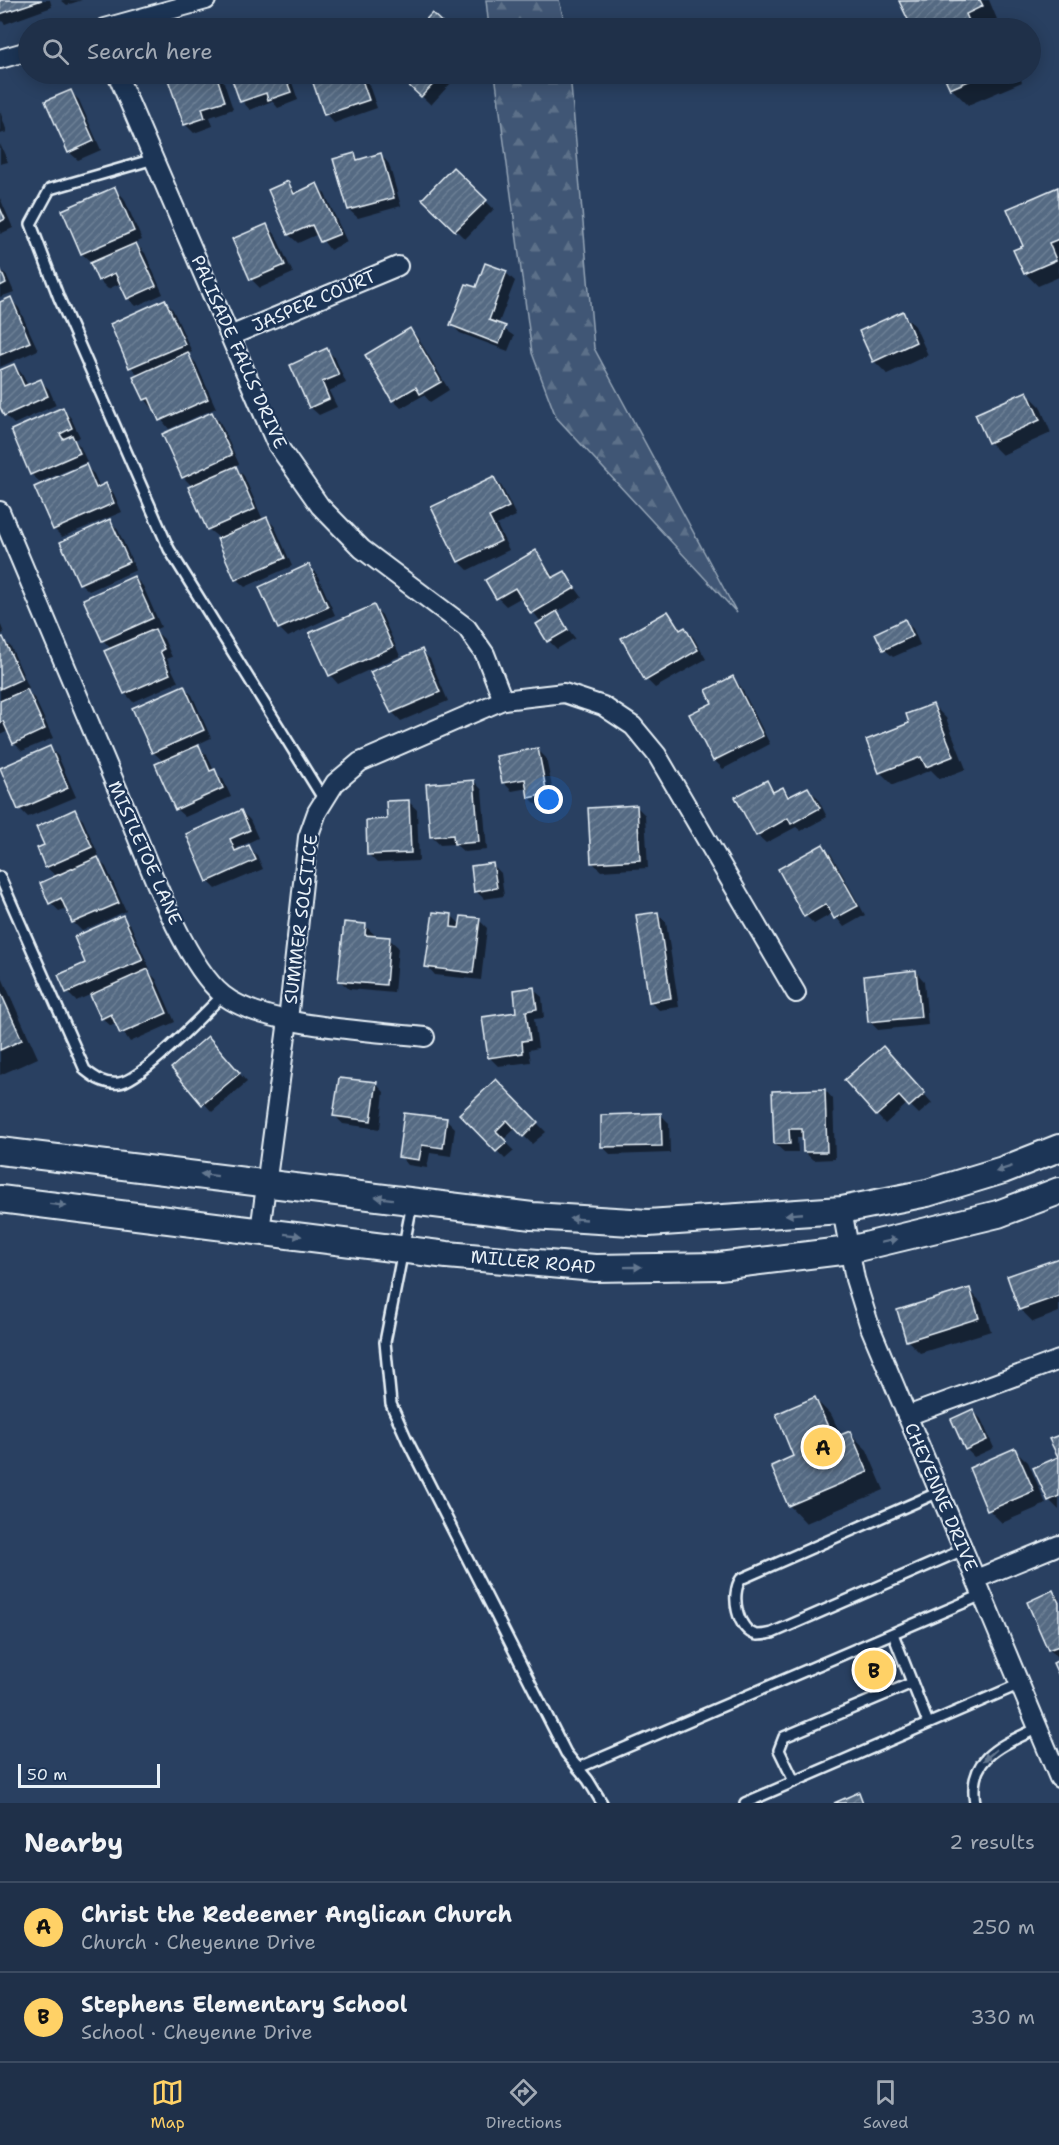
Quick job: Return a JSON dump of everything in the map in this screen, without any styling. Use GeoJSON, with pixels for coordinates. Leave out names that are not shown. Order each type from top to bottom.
{"type":"FeatureCollection","features":[{"type":"Feature","properties":{"kind":"main road"},"geometry":{"type":"LineString","coordinates":[[0,1151],[532,1216],[648,1222],[842,1210],[927,1193],[1003,1170],[1059,1148]]}},
{"type":"Feature","properties":{"kind":"main road","name":"MILLER ROAD"},"geometry":{"type":"LineString","coordinates":[[0,1199],[401,1249],[595,1268],[718,1266],[849,1250],[998,1214],[1059,1191]]}},
{"type":"Feature","properties":{"kind":"street"},"geometry":{"type":"LineString","coordinates":[[141,18],[206,0]]}},
{"type":"Feature","properties":{"kind":"street"},"geometry":{"type":"LineString","coordinates":[[0,59],[18,54]]}},
{"type":"Feature","properties":{"kind":"street","name":"PALISADE FALLS DRIVE"},"geometry":{"type":"LineString","coordinates":[[121,84],[276,443],[320,506],[362,549],[467,628],[485,654],[503,700]]}},
{"type":"Feature","properties":{"kind":"street","name":"JASPER COURT"},"geometry":{"type":"LineString","coordinates":[[230,336],[398,266]]}},
{"type":"Feature","properties":{"kind":"street","name":"MISTLETOE LANE"},"geometry":{"type":"LineString","coordinates":[[0,511],[157,884],[193,959],[223,995],[255,1013],[288,1020],[425,1037]]}},
{"type":"Feature","properties":{"kind":"street","name":"SUMMER SOLSTICE"},"geometry":{"type":"LineString","coordinates":[[260,1231],[288,1020],[308,837],[324,800],[335,783],[360,762],[503,700],[564,693],[603,706],[633,726],[657,755],[796,993]]}},
{"type":"Feature","properties":{"kind":"street","name":"CHEYENNE DRIVE"},"geometry":{"type":"LineString","coordinates":[[842,1210],[855,1280],[870,1327],[1059,1778]]}},
{"type":"Feature","properties":{"kind":"street"},"geometry":{"type":"LineString","coordinates":[[907,1416],[1059,1360]]}},
{"type":"Feature","properties":{"kind":"street"},"geometry":{"type":"LineString","coordinates":[[979,1587],[1059,1545]]}},
{"type":"Feature","properties":{"kind":"lane"},"geometry":{"type":"LineString","coordinates":[[154,159],[50,189],[31,224],[59,298],[169,549],[324,800]]}},
{"type":"Feature","properties":{"kind":"lane"},"geometry":{"type":"LineString","coordinates":[[0,877],[85,1070],[100,1081],[119,1083],[137,1076],[223,995]]}},
{"type":"Feature","properties":{"kind":"lane"},"geometry":{"type":"LineString","coordinates":[[412,1201],[385,1342],[391,1404],[406,1440],[566,1754],[602,1803]]}},
{"type":"Feature","properties":{"kind":"lane"},"geometry":{"type":"LineString","coordinates":[[939,1492],[741,1578],[735,1588],[734,1600],[745,1628],[757,1635],[772,1634],[963,1550]]}},
{"type":"Feature","properties":{"kind":"lane"},"geometry":{"type":"LineString","coordinates":[[578,1768],[893,1634],[979,1587]]}},
{"type":"Feature","properties":{"kind":"lane"},"geometry":{"type":"LineString","coordinates":[[893,1634],[928,1723]]}},
{"type":"Feature","properties":{"kind":"lane"},"geometry":{"type":"LineString","coordinates":[[794,1781],[779,1750],[784,1737],[912,1683]]}},
{"type":"Feature","properties":{"kind":"lane"},"geometry":{"type":"LineString","coordinates":[[745,1803],[1020,1684]]}},
{"type":"Feature","properties":{"kind":"lane"},"geometry":{"type":"LineString","coordinates":[[975,1803],[972,1788],[978,1765],[997,1748],[1038,1728]]}},
{"type":"Feature","properties":{"kind":"green space"},"geometry":{"type":"Polygon","coordinates":[[[486,0],[559,0],[564,18],[488,18],[486,0]]]}},
{"type":"Feature","properties":{"kind":"green space"},"geometry":{"type":"Polygon","coordinates":[[[496,84],[571,84],[594,348],[737,613],[556,417],[532,353],[496,84]]]}},
{"type":"Feature","properties":{"kind":"building"},"geometry":{"type":"Polygon","coordinates":[[[0,0],[42,0],[0,14],[0,0]]]}},
{"type":"Feature","properties":{"kind":"building"},"geometry":{"type":"Polygon","coordinates":[[[980,0],[983,6],[966,14],[968,18],[907,18],[899,1],[980,0]]]}},
{"type":"Feature","properties":{"kind":"building"},"geometry":{"type":"Polygon","coordinates":[[[432,13],[437,18],[427,18],[432,13]]]}},
{"type":"Feature","properties":{"kind":"building"},"geometry":{"type":"Polygon","coordinates":[[[170,84],[219,84],[225,101],[202,108],[205,118],[184,125],[170,84]]]}},
{"type":"Feature","properties":{"kind":"building"},"geometry":{"type":"Polygon","coordinates":[[[234,84],[288,84],[291,92],[268,100],[266,93],[240,102],[234,84]]]}},
{"type":"Feature","properties":{"kind":"building"},"geometry":{"type":"Polygon","coordinates":[[[313,84],[363,84],[369,100],[324,115],[313,84]]]}},
{"type":"Feature","properties":{"kind":"building"},"geometry":{"type":"Polygon","coordinates":[[[407,84],[433,84],[421,97],[407,84]]]}},
{"type":"Feature","properties":{"kind":"building"},"geometry":{"type":"Polygon","coordinates":[[[948,84],[962,84],[950,89],[948,84]]]}},
{"type":"Feature","properties":{"kind":"building"},"geometry":{"type":"Polygon","coordinates":[[[71,90],[94,141],[68,153],[45,101],[71,90]]]}},
{"type":"Feature","properties":{"kind":"building"},"geometry":{"type":"Polygon","coordinates":[[[355,153],[357,160],[381,153],[394,198],[348,210],[333,159],[355,153]]]}},
{"type":"Feature","properties":{"kind":"building"},"geometry":{"type":"Polygon","coordinates":[[[453,167],[487,200],[455,231],[422,199],[453,167]]]}},
{"type":"Feature","properties":{"kind":"building"},"geometry":{"type":"Polygon","coordinates":[[[288,181],[294,194],[317,183],[340,234],[320,242],[312,225],[288,235],[268,190],[288,181]]]}},
{"type":"Feature","properties":{"kind":"building"},"geometry":{"type":"Polygon","coordinates":[[[115,187],[134,231],[81,254],[62,210],[115,187]]]}},
{"type":"Feature","properties":{"kind":"building"},"geometry":{"type":"Polygon","coordinates":[[[1058,187],[1059,239],[1049,243],[1056,260],[1024,274],[1013,250],[1023,246],[1007,209],[1058,187]]]}},
{"type":"Feature","properties":{"kind":"building"},"geometry":{"type":"Polygon","coordinates":[[[0,208],[5,219],[0,222],[0,208]]]}},
{"type":"Feature","properties":{"kind":"building"},"geometry":{"type":"Polygon","coordinates":[[[267,224],[285,265],[250,280],[232,239],[267,224]]]}},
{"type":"Feature","properties":{"kind":"building"},"geometry":{"type":"Polygon","coordinates":[[[136,243],[156,286],[127,299],[115,273],[98,281],[90,263],[136,243]]]}},
{"type":"Feature","properties":{"kind":"building"},"geometry":{"type":"Polygon","coordinates":[[[485,263],[507,271],[489,320],[506,326],[499,344],[450,325],[466,284],[476,287],[485,263]]]}},
{"type":"Feature","properties":{"kind":"building"},"geometry":{"type":"Polygon","coordinates":[[[0,268],[6,283],[0,286],[0,268]]]}},
{"type":"Feature","properties":{"kind":"building"},"geometry":{"type":"Polygon","coordinates":[[[11,297],[30,342],[0,355],[0,302],[11,297]]]}},
{"type":"Feature","properties":{"kind":"building"},"geometry":{"type":"Polygon","coordinates":[[[165,299],[185,344],[129,368],[110,324],[165,299]]]}},
{"type":"Feature","properties":{"kind":"building"},"geometry":{"type":"Polygon","coordinates":[[[903,311],[916,342],[873,362],[859,331],[903,311]]]}},
{"type":"Feature","properties":{"kind":"building"},"geometry":{"type":"Polygon","coordinates":[[[410,328],[441,382],[420,394],[416,387],[392,401],[365,355],[410,328]]]}},
{"type":"Feature","properties":{"kind":"building"},"geometry":{"type":"Polygon","coordinates":[[[327,348],[339,375],[322,382],[329,399],[309,408],[290,365],[327,348]]]}},
{"type":"Feature","properties":{"kind":"building"},"geometry":{"type":"Polygon","coordinates":[[[188,352],[208,399],[159,421],[149,398],[144,400],[133,377],[188,352]]]}},
{"type":"Feature","properties":{"kind":"building"},"geometry":{"type":"Polygon","coordinates":[[[14,364],[24,386],[41,379],[48,396],[4,416],[0,407],[0,370],[14,364]]]}},
{"type":"Feature","properties":{"kind":"building"},"geometry":{"type":"Polygon","coordinates":[[[1027,391],[1040,420],[988,443],[975,414],[1027,391]]]}},
{"type":"Feature","properties":{"kind":"building"},"geometry":{"type":"Polygon","coordinates":[[[63,407],[72,428],[60,434],[63,439],[72,435],[80,453],[30,475],[11,430],[63,407]]]}},
{"type":"Feature","properties":{"kind":"building"},"geometry":{"type":"Polygon","coordinates":[[[212,412],[232,455],[182,478],[162,434],[212,412]]]}},
{"type":"Feature","properties":{"kind":"building"},"geometry":{"type":"Polygon","coordinates":[[[86,464],[96,488],[106,483],[114,503],[53,530],[34,487],[86,464]]]}},
{"type":"Feature","properties":{"kind":"building"},"geometry":{"type":"Polygon","coordinates":[[[236,466],[255,509],[207,530],[188,487],[236,466]]]}},
{"type":"Feature","properties":{"kind":"building"},"geometry":{"type":"Polygon","coordinates":[[[494,477],[509,507],[489,517],[501,541],[458,562],[431,507],[494,477]]]}},
{"type":"Feature","properties":{"kind":"building"},"geometry":{"type":"Polygon","coordinates":[[[267,517],[285,558],[235,580],[217,539],[267,517]]]}},
{"type":"Feature","properties":{"kind":"building"},"geometry":{"type":"Polygon","coordinates":[[[110,519],[129,562],[79,584],[60,542],[110,519]]]}},
{"type":"Feature","properties":{"kind":"building"},"geometry":{"type":"Polygon","coordinates":[[[536,550],[552,578],[565,571],[575,588],[531,614],[515,588],[496,599],[485,580],[536,550]]]}},
{"type":"Feature","properties":{"kind":"building"},"geometry":{"type":"Polygon","coordinates":[[[309,564],[328,607],[278,629],[259,587],[309,564]]]}},
{"type":"Feature","properties":{"kind":"building"},"geometry":{"type":"Polygon","coordinates":[[[134,576],[153,618],[102,641],[83,599],[134,576]]]}},
{"type":"Feature","properties":{"kind":"building"},"geometry":{"type":"Polygon","coordinates":[[[374,605],[393,647],[329,676],[309,633],[374,605]]]}},
{"type":"Feature","properties":{"kind":"building"},"geometry":{"type":"Polygon","coordinates":[[[557,611],[568,630],[547,642],[536,624],[557,611]]]}},
{"type":"Feature","properties":{"kind":"building"},"geometry":{"type":"Polygon","coordinates":[[[668,611],[680,630],[685,627],[698,650],[645,681],[621,638],[668,611]]]}},
{"type":"Feature","properties":{"kind":"building"},"geometry":{"type":"Polygon","coordinates":[[[905,619],[913,636],[883,650],[875,633],[905,619]]]}},
{"type":"Feature","properties":{"kind":"building"},"geometry":{"type":"Polygon","coordinates":[[[155,629],[164,649],[160,651],[170,674],[124,694],[104,651],[155,629]]]}},
{"type":"Feature","properties":{"kind":"building"},"geometry":{"type":"Polygon","coordinates":[[[3,637],[22,679],[0,689],[0,638],[3,637]]]}},
{"type":"Feature","properties":{"kind":"building"},"geometry":{"type":"Polygon","coordinates":[[[422,649],[440,692],[391,713],[370,672],[422,649]]]}},
{"type":"Feature","properties":{"kind":"building"},"geometry":{"type":"Polygon","coordinates":[[[733,676],[763,736],[713,761],[689,714],[712,703],[706,690],[733,676]]]}},
{"type":"Feature","properties":{"kind":"building"},"geometry":{"type":"Polygon","coordinates":[[[184,685],[204,730],[152,753],[132,708],[184,685]]]}},
{"type":"Feature","properties":{"kind":"building"},"geometry":{"type":"Polygon","coordinates":[[[27,689],[45,729],[13,744],[3,721],[0,723],[0,701],[27,689]]]}},
{"type":"Feature","properties":{"kind":"building"},"geometry":{"type":"Polygon","coordinates":[[[933,704],[954,756],[926,767],[921,757],[879,773],[866,740],[909,723],[906,714],[933,704]]]}},
{"type":"Feature","properties":{"kind":"building"},"geometry":{"type":"Polygon","coordinates":[[[199,745],[210,771],[215,769],[223,788],[175,810],[155,764],[199,745]]]}},
{"type":"Feature","properties":{"kind":"building"},"geometry":{"type":"Polygon","coordinates":[[[50,746],[68,788],[18,810],[0,768],[50,746]]]}},
{"type":"Feature","properties":{"kind":"building"},"geometry":{"type":"Polygon","coordinates":[[[538,748],[547,794],[528,798],[525,779],[502,783],[496,756],[538,748]]]}},
{"type":"Feature","properties":{"kind":"building"},"geometry":{"type":"Polygon","coordinates":[[[474,780],[479,842],[454,844],[453,835],[430,837],[426,784],[474,780]]]}},
{"type":"Feature","properties":{"kind":"building"},"geometry":{"type":"Polygon","coordinates":[[[767,780],[773,792],[783,787],[788,797],[808,787],[820,808],[791,824],[788,818],[756,836],[735,797],[767,780]]]}},
{"type":"Feature","properties":{"kind":"building"},"geometry":{"type":"Polygon","coordinates":[[[409,800],[411,853],[367,855],[366,820],[387,819],[386,801],[409,800]]]}},
{"type":"Feature","properties":{"kind":"building"},"geometry":{"type":"Polygon","coordinates":[[[637,805],[640,860],[591,863],[588,808],[637,805]]]}},
{"type":"Feature","properties":{"kind":"building"},"geometry":{"type":"Polygon","coordinates":[[[75,809],[92,847],[45,868],[37,848],[44,845],[36,827],[75,809]]]}},
{"type":"Feature","properties":{"kind":"building"},"geometry":{"type":"Polygon","coordinates":[[[241,810],[250,830],[230,839],[235,851],[249,845],[256,860],[207,882],[186,834],[241,810]]]}},
{"type":"Feature","properties":{"kind":"building"},"geometry":{"type":"Polygon","coordinates":[[[823,844],[858,906],[834,919],[826,904],[804,917],[778,869],[823,844]]]}},
{"type":"Feature","properties":{"kind":"building"},"geometry":{"type":"Polygon","coordinates":[[[98,857],[119,903],[72,923],[61,898],[49,904],[40,883],[98,857]]]}},
{"type":"Feature","properties":{"kind":"building"},"geometry":{"type":"Polygon","coordinates":[[[493,863],[497,888],[474,892],[471,866],[493,863]]]}},
{"type":"Feature","properties":{"kind":"building"},"geometry":{"type":"Polygon","coordinates":[[[433,912],[452,914],[451,927],[459,928],[461,916],[480,918],[473,973],[425,967],[433,912]]]}},
{"type":"Feature","properties":{"kind":"building"},"geometry":{"type":"Polygon","coordinates":[[[658,912],[671,998],[649,1002],[636,915],[658,912]]]}},
{"type":"Feature","properties":{"kind":"building"},"geometry":{"type":"Polygon","coordinates":[[[123,915],[143,960],[66,993],[58,975],[85,963],[74,937],[123,915]]]}},
{"type":"Feature","properties":{"kind":"building"},"geometry":{"type":"Polygon","coordinates":[[[344,922],[366,924],[365,935],[390,937],[386,985],[338,981],[344,922]]]}},
{"type":"Feature","properties":{"kind":"building"},"geometry":{"type":"Polygon","coordinates":[[[148,969],[167,1013],[120,1034],[111,1014],[101,1019],[90,995],[148,969]]]}},
{"type":"Feature","properties":{"kind":"building"},"geometry":{"type":"Polygon","coordinates":[[[916,970],[921,1017],[868,1022],[864,976],[916,970]]]}},
{"type":"Feature","properties":{"kind":"building"},"geometry":{"type":"Polygon","coordinates":[[[534,987],[537,1009],[526,1011],[530,1040],[522,1041],[523,1053],[488,1058],[482,1017],[516,1012],[514,990],[534,987]]]}},
{"type":"Feature","properties":{"kind":"building"},"geometry":{"type":"Polygon","coordinates":[[[0,991],[22,1040],[0,1050],[0,991]]]}},
{"type":"Feature","properties":{"kind":"building"},"geometry":{"type":"Polygon","coordinates":[[[208,1036],[240,1073],[202,1105],[171,1068],[208,1036]]]}},
{"type":"Feature","properties":{"kind":"building"},"geometry":{"type":"Polygon","coordinates":[[[883,1046],[925,1093],[909,1107],[899,1096],[876,1116],[844,1080],[883,1046]]]}},
{"type":"Feature","properties":{"kind":"building"},"geometry":{"type":"Polygon","coordinates":[[[339,1078],[377,1082],[371,1121],[333,1116],[339,1078]]]}},
{"type":"Feature","properties":{"kind":"building"},"geometry":{"type":"Polygon","coordinates":[[[496,1079],[538,1122],[523,1137],[507,1120],[496,1131],[507,1142],[496,1152],[459,1114],[496,1079]]]}},
{"type":"Feature","properties":{"kind":"building"},"geometry":{"type":"Polygon","coordinates":[[[825,1089],[827,1152],[803,1152],[802,1129],[789,1129],[790,1144],[774,1144],[772,1091],[825,1089]]]}},
{"type":"Feature","properties":{"kind":"building"},"geometry":{"type":"Polygon","coordinates":[[[404,1113],[447,1118],[443,1148],[422,1145],[419,1160],[398,1157],[404,1113]]]}},
{"type":"Feature","properties":{"kind":"building"},"geometry":{"type":"Polygon","coordinates":[[[661,1113],[662,1146],[601,1147],[601,1115],[661,1113]]]}},
{"type":"Feature","properties":{"kind":"building"},"geometry":{"type":"Polygon","coordinates":[[[1059,1258],[1059,1296],[1019,1310],[1007,1276],[1059,1258]]]}},
{"type":"Feature","properties":{"kind":"building"},"geometry":{"type":"Polygon","coordinates":[[[970,1288],[979,1318],[906,1341],[897,1310],[970,1288]]]}},
{"type":"Feature","properties":{"kind":"building"},"geometry":{"type":"Polygon","coordinates":[[[815,1397],[833,1438],[850,1431],[868,1472],[788,1506],[771,1466],[793,1456],[776,1414],[815,1397]]]}},
{"type":"Feature","properties":{"kind":"building"},"geometry":{"type":"Polygon","coordinates":[[[973,1409],[987,1440],[965,1450],[951,1419],[973,1409]]]}},
{"type":"Feature","properties":{"kind":"building"},"geometry":{"type":"Polygon","coordinates":[[[1059,1435],[1059,1496],[1048,1501],[1033,1468],[1058,1457],[1049,1439],[1059,1435]]]}},
{"type":"Feature","properties":{"kind":"building"},"geometry":{"type":"Polygon","coordinates":[[[1015,1448],[1034,1491],[987,1511],[969,1468],[1015,1448]]]}},
{"type":"Feature","properties":{"kind":"building"},"geometry":{"type":"Polygon","coordinates":[[[1053,1590],[1059,1603],[1059,1646],[1048,1650],[1027,1602],[1053,1590]]]}},
{"type":"Feature","properties":{"kind":"building"},"geometry":{"type":"Polygon","coordinates":[[[1059,1660],[1059,1676],[1053,1663],[1059,1660]]]}},
{"type":"Feature","properties":{"kind":"building"},"geometry":{"type":"Polygon","coordinates":[[[859,1792],[863,1803],[834,1803],[859,1792]]]}},
{"type":"Feature","properties":{"kind":"place","name":"Christ the Redeemer Anglican Church"},"geometry":{"type":"Point","coordinates":[823,1447]}},
{"type":"Feature","properties":{"kind":"place","name":"Stephens Elementary School"},"geometry":{"type":"Point","coordinates":[874,1670]}}]}
